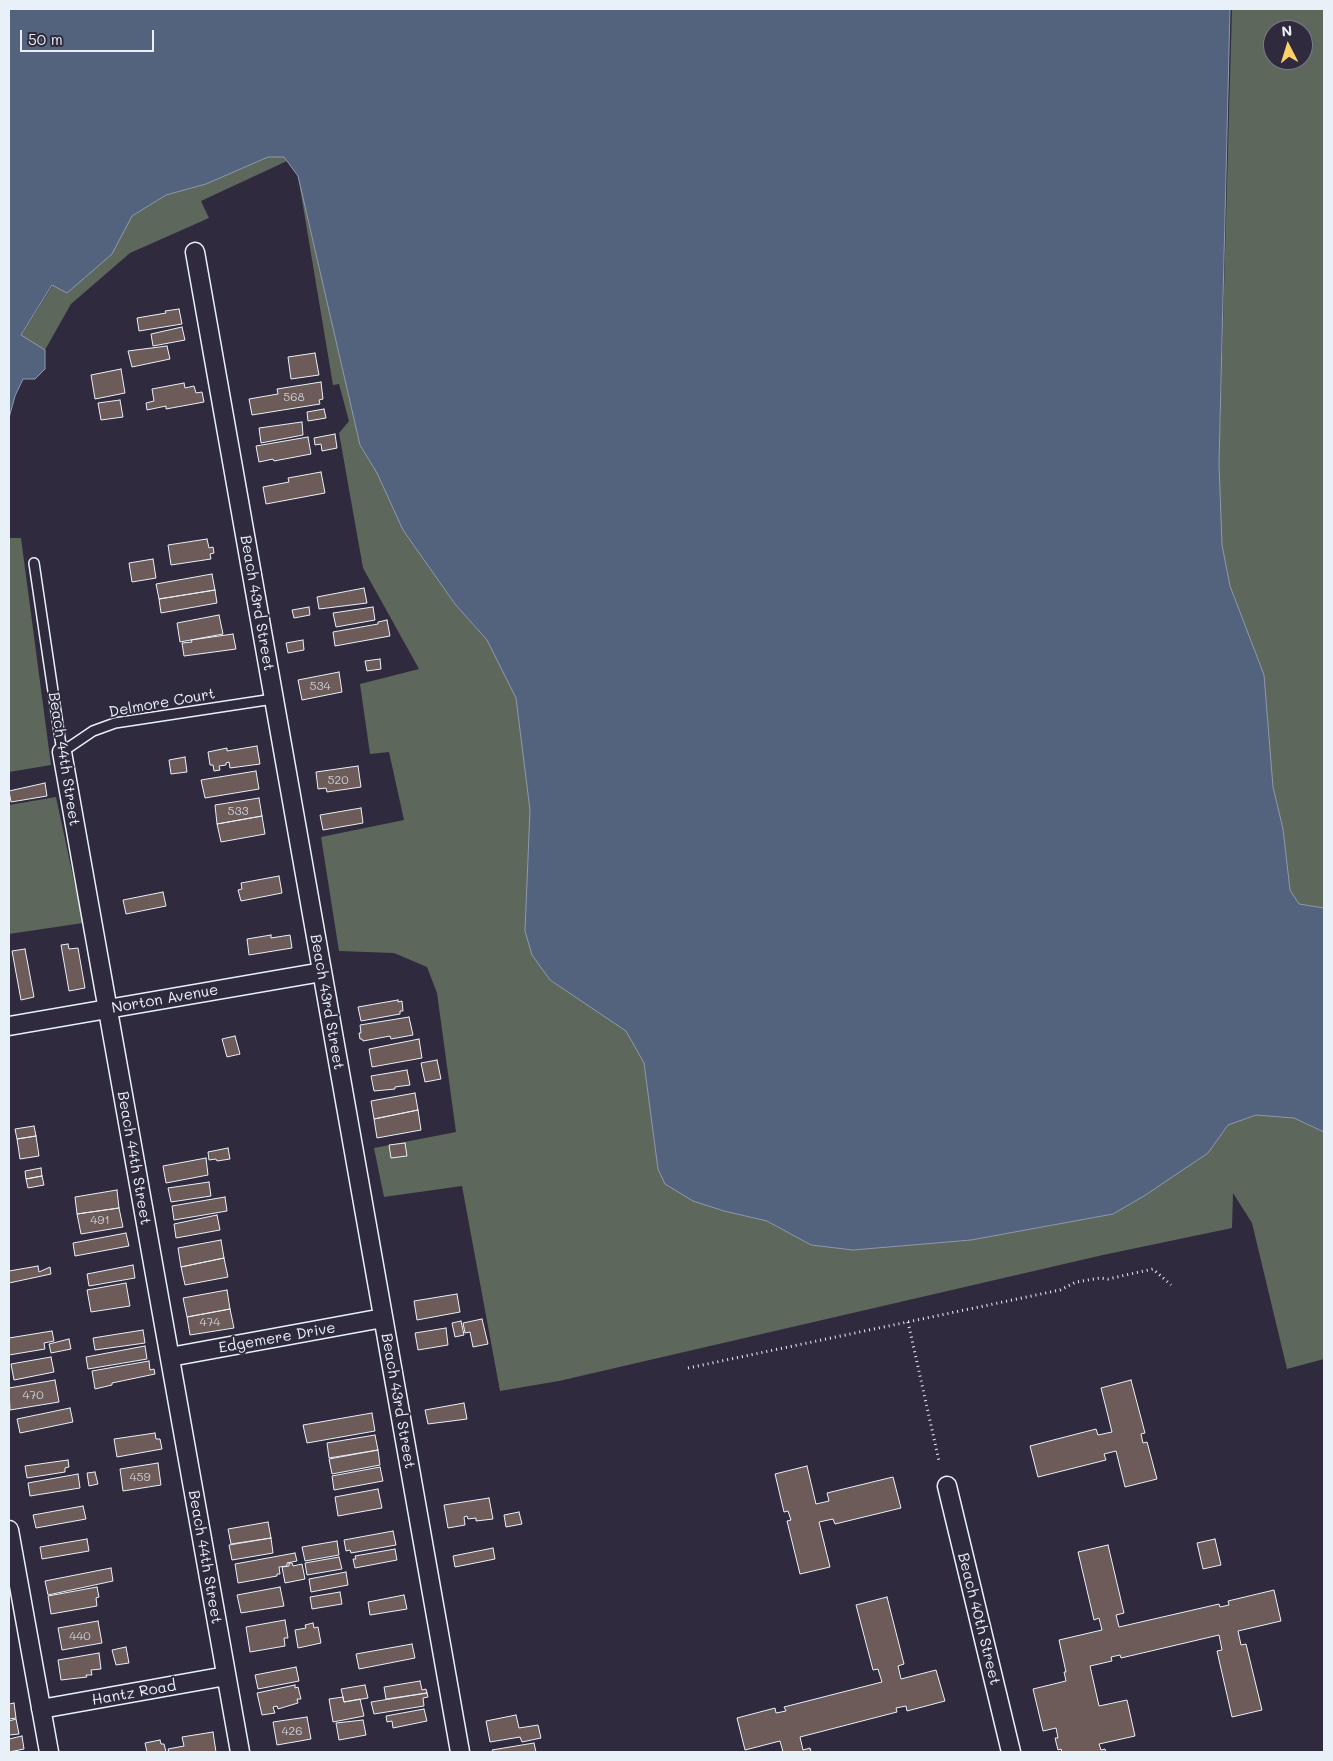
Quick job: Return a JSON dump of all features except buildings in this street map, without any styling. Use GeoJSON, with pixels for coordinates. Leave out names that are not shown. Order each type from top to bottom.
{"type":"FeatureCollection","features":[{"type":"Feature","properties":{"kind":"street","name":"Beach 43rd Street"},"geometry":{"type":"LineString","coordinates":[[195,252],[460,1752]]}},
{"type":"Feature","properties":{"kind":"street","name":"Beach 44th Street"},"geometry":{"type":"LineString","coordinates":[[62,752],[240,1752]]}},
{"type":"Feature","properties":{"kind":"street","name":"Norton Avenue"},"geometry":{"type":"LineString","coordinates":[[9,1026],[322,972]]}},
{"type":"Feature","properties":{"kind":"street","name":"Edgemere Drive"},"geometry":{"type":"LineString","coordinates":[[170,1357],[383,1318]]}},
{"type":"Feature","properties":{"kind":"street","name":"Beach 40th Street"},"geometry":{"type":"LineString","coordinates":[[947,1486],[1011,1752]]}},
{"type":"Feature","properties":{"kind":"street"},"geometry":{"type":"LineString","coordinates":[[9,1530],[49,1752]]}},
{"type":"Feature","properties":{"kind":"street","name":"Hantz Road"},"geometry":{"type":"LineString","coordinates":[[41,1709],[226,1676]]}},
{"type":"Feature","properties":{"kind":"lane","name":"Beach 44th Street"},"geometry":{"type":"LineString","coordinates":[[34,563],[62,752]]}},
{"type":"Feature","properties":{"kind":"lane","name":"Delmore Court"},"geometry":{"type":"LineString","coordinates":[[62,752],[89,734],[115,723],[273,699]]}},
{"type":"Feature","properties":{"kind":"path"},"geometry":{"type":"LineString","coordinates":[[688,1368],[1060,1290],[1076,1282],[1100,1278],[1108,1279],[1153,1269],[1171,1285]]}},
{"type":"Feature","properties":{"kind":"path"},"geometry":{"type":"LineString","coordinates":[[908,1322],[939,1461]]}},
{"type":"Feature","properties":{"kind":"green space"},"geometry":{"type":"Polygon","coordinates":[[[1232,9],[1324,9],[1324,908],[1299,904],[1290,890],[1283,829],[1273,787],[1264,675],[1230,586],[1222,545],[1219,464],[1232,9]]]}},
{"type":"Feature","properties":{"kind":"green space"},"geometry":{"type":"Polygon","coordinates":[[[268,157],[284,157],[287,161],[201,201],[209,218],[130,253],[71,304],[45,350],[21,336],[53,285],[67,292],[111,254],[132,216],[166,195],[206,184],[268,157]]]}},
{"type":"Feature","properties":{"kind":"green space"},"geometry":{"type":"Polygon","coordinates":[[[298,176],[360,445],[377,473],[403,530],[455,604],[487,640],[516,698],[530,810],[525,931],[550,980],[626,1030],[644,1063],[658,1169],[665,1184],[724,1211],[767,1221],[811,1245],[853,1250],[971,1240],[1113,1214],[1208,1153],[1228,1125],[1256,1115],[1294,1118],[1324,1132],[1324,1359],[1287,1369],[1252,1223],[1233,1193],[1232,1228],[1103,1255],[559,1381],[500,1391],[462,1186],[384,1197],[374,1148],[456,1132],[437,993],[427,967],[394,953],[339,951],[321,837],[404,820],[389,752],[370,754],[360,684],[419,669],[363,568],[339,433],[349,421],[339,384],[333,385],[298,176]]]}},
{"type":"Feature","properties":{"kind":"green space"},"geometry":{"type":"Polygon","coordinates":[[[9,538],[21,538],[51,765],[9,772],[9,538]]]}},
{"type":"Feature","properties":{"kind":"green space"},"geometry":{"type":"Polygon","coordinates":[[[56,797],[83,923],[9,934],[9,805],[56,797]]]}},
{"type":"Feature","properties":{"kind":"water"},"geometry":{"type":"Polygon","coordinates":[[[9,9],[1230,9],[1219,464],[1222,545],[1230,586],[1264,675],[1273,787],[1283,829],[1290,890],[1299,904],[1324,908],[1324,1132],[1294,1118],[1256,1115],[1228,1125],[1208,1153],[1144,1196],[1113,1214],[971,1240],[853,1250],[811,1245],[767,1221],[724,1211],[693,1201],[665,1184],[658,1169],[644,1063],[626,1031],[550,980],[532,955],[525,931],[530,810],[516,698],[487,640],[455,604],[403,530],[377,473],[360,445],[298,176],[284,157],[268,157],[206,184],[166,195],[132,216],[112,254],[67,293],[52,285],[21,335],[45,350],[45,369],[35,379],[23,379],[15,396],[9,418],[9,9]]]}}]}
